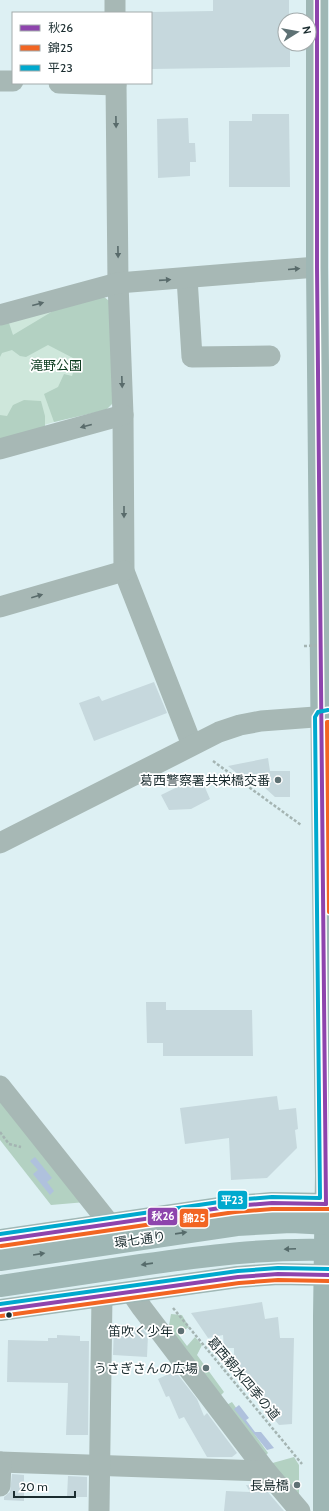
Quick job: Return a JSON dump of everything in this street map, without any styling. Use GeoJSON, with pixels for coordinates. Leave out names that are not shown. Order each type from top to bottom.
{"type":"FeatureCollection","features":[{"type":"Feature","properties":{"kind":"main road"},"geometry":{"type":"LineString","coordinates":[[317,0],[317,267],[325,716],[326,1176],[328,1210],[324,1511]]}},
{"type":"Feature","properties":{"kind":"main road"},"geometry":{"type":"LineString","coordinates":[[0,1240],[234,1206],[272,1204],[328,1210]]}},
{"type":"Feature","properties":{"kind":"main road","name":"環七通り"},"geometry":{"type":"LineString","coordinates":[[0,1260],[237,1225],[291,1222],[328,1210]]}},
{"type":"Feature","properties":{"kind":"main road","name":"環七通り"},"geometry":{"type":"LineString","coordinates":[[0,1286],[238,1253],[296,1249],[329,1250]]}},
{"type":"Feature","properties":{"kind":"main road"},"geometry":{"type":"LineString","coordinates":[[0,1310],[238,1277],[270,1274],[327,1275]]}},
{"type":"Feature","properties":{"kind":"street"},"geometry":{"type":"LineString","coordinates":[[115,0],[115,12]]}},
{"type":"Feature","properties":{"kind":"street"},"geometry":{"type":"LineString","coordinates":[[0,81],[12,81]]}},
{"type":"Feature","properties":{"kind":"street"},"geometry":{"type":"LineString","coordinates":[[116,84],[118,283],[123,415],[124,571],[192,745]]}},
{"type":"Feature","properties":{"kind":"street"},"geometry":{"type":"LineString","coordinates":[[0,315],[118,283],[317,267]]}},
{"type":"Feature","properties":{"kind":"street"},"geometry":{"type":"LineString","coordinates":[[187,278],[192,357],[270,356]]}},
{"type":"Feature","properties":{"kind":"street"},"geometry":{"type":"LineString","coordinates":[[0,449],[123,415]]}},
{"type":"Feature","properties":{"kind":"street"},"geometry":{"type":"LineString","coordinates":[[0,607],[124,571]]}},
{"type":"Feature","properties":{"kind":"street"},"geometry":{"type":"LineString","coordinates":[[0,843],[220,732],[240,725],[261,721],[325,716]]}},
{"type":"Feature","properties":{"kind":"street"},"geometry":{"type":"LineString","coordinates":[[0,1086],[109,1223]]}},
{"type":"Feature","properties":{"kind":"street"},"geometry":{"type":"LineString","coordinates":[[131,1292],[266,1471],[300,1511]]}},
{"type":"Feature","properties":{"kind":"street"},"geometry":{"type":"LineString","coordinates":[[99,1511],[102,1296]]}},
{"type":"Feature","properties":{"kind":"street"},"geometry":{"type":"LineString","coordinates":[[0,1486],[0,1462],[266,1471]]}},
{"type":"Feature","properties":{"kind":"path"},"geometry":{"type":"LineString","coordinates":[[304,646],[329,645]]}},
{"type":"Feature","properties":{"kind":"path"},"geometry":{"type":"LineString","coordinates":[[213,761],[304,828]]}},
{"type":"Feature","properties":{"kind":"path","name":"葛西親水四季の道"},"geometry":{"type":"LineString","coordinates":[[170,1304],[302,1464]]}},
{"type":"Feature","properties":{"kind":"green space","name":"滝野公園"},"geometry":{"type":"Polygon","coordinates":[[[100,294],[112,303],[115,401],[106,410],[54,422],[44,394],[58,387],[64,374],[72,376],[76,363],[73,358],[48,345],[26,357],[20,356],[12,350],[2,353],[0,357],[0,320],[9,323],[13,335],[63,305],[100,294]]]}},
{"type":"Feature","properties":{"kind":"green space","name":"滝野公園"},"geometry":{"type":"Polygon","coordinates":[[[101,296],[105,407],[0,438],[0,325],[101,296]]]}},
{"type":"Feature","properties":{"kind":"green space"},"geometry":{"type":"Polygon","coordinates":[[[24,400],[41,401],[45,416],[45,427],[0,440],[0,415],[7,416],[13,405],[24,400]]]}},
{"type":"Feature","properties":{"kind":"green space"},"geometry":{"type":"Polygon","coordinates":[[[0,1093],[86,1202],[51,1205],[0,1140],[0,1093]]]}},
{"type":"Feature","properties":{"kind":"green space"},"geometry":{"type":"Polygon","coordinates":[[[171,1314],[182,1315],[189,1327],[178,1334],[187,1346],[195,1337],[202,1345],[197,1355],[224,1392],[215,1401],[167,1337],[171,1314]]]}},
{"type":"Feature","properties":{"kind":"green space"},"geometry":{"type":"Polygon","coordinates":[[[232,1402],[268,1453],[261,1460],[223,1407],[232,1402]]]}},
{"type":"Feature","properties":{"kind":"green space"},"geometry":{"type":"Polygon","coordinates":[[[294,1457],[299,1465],[299,1496],[269,1464],[294,1457]]]}},
{"type":"Feature","properties":{"kind":"water"},"geometry":{"type":"Polygon","coordinates":[[[35,1157],[52,1178],[47,1182],[54,1191],[50,1195],[33,1174],[38,1170],[30,1161],[35,1157]]]}},
{"type":"Feature","properties":{"kind":"water"},"geometry":{"type":"Polygon","coordinates":[[[239,1405],[249,1418],[246,1420],[255,1432],[261,1432],[274,1448],[267,1450],[234,1409],[239,1405]]]}},
{"type":"Feature","properties":{"kind":"building"},"geometry":{"type":"Polygon","coordinates":[[[213,0],[289,0],[289,12],[277,12],[277,52],[290,52],[290,67],[152,69],[151,12],[213,11],[213,0]]]}},
{"type":"Feature","properties":{"kind":"building"},"geometry":{"type":"Polygon","coordinates":[[[252,114],[289,114],[290,187],[229,187],[229,121],[252,121],[252,114]]]}},
{"type":"Feature","properties":{"kind":"building"},"geometry":{"type":"Polygon","coordinates":[[[188,118],[189,143],[195,143],[196,162],[190,162],[190,176],[158,178],[157,119],[188,118]]]}},
{"type":"Feature","properties":{"kind":"building"},"geometry":{"type":"Polygon","coordinates":[[[154,682],[167,713],[94,741],[79,703],[99,696],[102,701],[154,682]]]}},
{"type":"Feature","properties":{"kind":"building"},"geometry":{"type":"Polygon","coordinates":[[[268,758],[270,771],[290,771],[290,797],[275,797],[254,778],[250,784],[228,766],[268,758]]]}},
{"type":"Feature","properties":{"kind":"building"},"geometry":{"type":"Polygon","coordinates":[[[200,776],[210,799],[191,809],[169,810],[161,795],[200,776]]]}},
{"type":"Feature","properties":{"kind":"building"},"geometry":{"type":"Polygon","coordinates":[[[146,1002],[166,1002],[166,1010],[252,1010],[253,1056],[163,1056],[163,1043],[147,1043],[146,1002]]]}},
{"type":"Feature","properties":{"kind":"building"},"geometry":{"type":"Polygon","coordinates":[[[277,1096],[279,1110],[296,1108],[298,1129],[295,1130],[297,1148],[267,1178],[231,1180],[229,1138],[185,1144],[180,1108],[277,1096]]]}},
{"type":"Feature","properties":{"kind":"building"},"geometry":{"type":"Polygon","coordinates":[[[262,1302],[265,1319],[278,1317],[280,1338],[294,1338],[292,1424],[279,1425],[237,1374],[237,1369],[234,1369],[234,1348],[224,1348],[223,1335],[208,1338],[191,1313],[262,1302]]]}},
{"type":"Feature","properties":{"kind":"building"},"geometry":{"type":"Polygon","coordinates":[[[114,1327],[142,1328],[148,1335],[147,1357],[113,1355],[114,1327]]]}},
{"type":"Feature","properties":{"kind":"building"},"geometry":{"type":"Polygon","coordinates":[[[57,1335],[80,1336],[80,1341],[89,1341],[88,1435],[66,1435],[68,1383],[7,1382],[8,1340],[48,1341],[48,1338],[57,1338],[57,1335]]]}},
{"type":"Feature","properties":{"kind":"building"},"geometry":{"type":"Polygon","coordinates":[[[175,1371],[197,1399],[204,1416],[207,1413],[237,1453],[232,1457],[207,1457],[184,1417],[179,1419],[169,1396],[166,1397],[158,1379],[175,1371]]]}},
{"type":"Feature","properties":{"kind":"building"},"geometry":{"type":"Polygon","coordinates":[[[12,1474],[24,1475],[24,1501],[4,1500],[4,1497],[10,1492],[12,1474]]]}},
{"type":"Feature","properties":{"kind":"building"},"geometry":{"type":"Polygon","coordinates":[[[68,1476],[87,1477],[87,1497],[67,1497],[68,1476]]]}},
{"type":"Feature","properties":{"kind":"building"},"geometry":{"type":"Polygon","coordinates":[[[257,1483],[260,1483],[284,1511],[224,1511],[226,1491],[250,1492],[246,1485],[257,1486],[257,1483]]]}},
{"type":"Feature","properties":{"kind":"transit line","name":"秋26"},"geometry":{"type":"LineString","coordinates":[[317,0],[317,267],[326,1204]]}},
{"type":"Feature","properties":{"kind":"transit line","name":"平23"},"geometry":{"type":"LineString","coordinates":[[0,1234],[233,1200],[272,1197],[320,1198],[315,717],[318,712],[328,710]]}},
{"type":"Feature","properties":{"kind":"transit line","name":"錦25"},"geometry":{"type":"LineString","coordinates":[[329,722],[327,722],[329,912]]}},
{"type":"Feature","properties":{"kind":"transit line","name":"秋26"},"geometry":{"type":"LineString","coordinates":[[0,1240],[234,1206],[272,1203],[326,1204]]}},
{"type":"Feature","properties":{"kind":"transit line","name":"錦25"},"geometry":{"type":"LineString","coordinates":[[1,1246],[235,1212],[272,1209],[329,1209]]}},
{"type":"Feature","properties":{"kind":"transit line","name":"平23"},"geometry":{"type":"LineString","coordinates":[[0,1304],[238,1271],[278,1268],[329,1269]]}},
{"type":"Feature","properties":{"kind":"transit line","name":"秋26"},"geometry":{"type":"LineString","coordinates":[[0,1310],[238,1277],[278,1274],[329,1275]]}},
{"type":"Feature","properties":{"kind":"transit line","name":"錦25"},"geometry":{"type":"LineString","coordinates":[[1,1316],[239,1283],[278,1280],[329,1281]]}},
{"type":"Feature","properties":{"kind":"place","name":"葛西警察署共栄橋交番"},"geometry":{"type":"Point","coordinates":[278,780]}},
{"type":"Feature","properties":{"kind":"place","name":"笛吹く少年"},"geometry":{"type":"Point","coordinates":[181,1331]}},
{"type":"Feature","properties":{"kind":"place","name":"うさぎさんの広場"},"geometry":{"type":"Point","coordinates":[206,1368]}},
{"type":"Feature","properties":{"kind":"place","name":"長島橋"},"geometry":{"type":"Point","coordinates":[297,1485]}}]}
